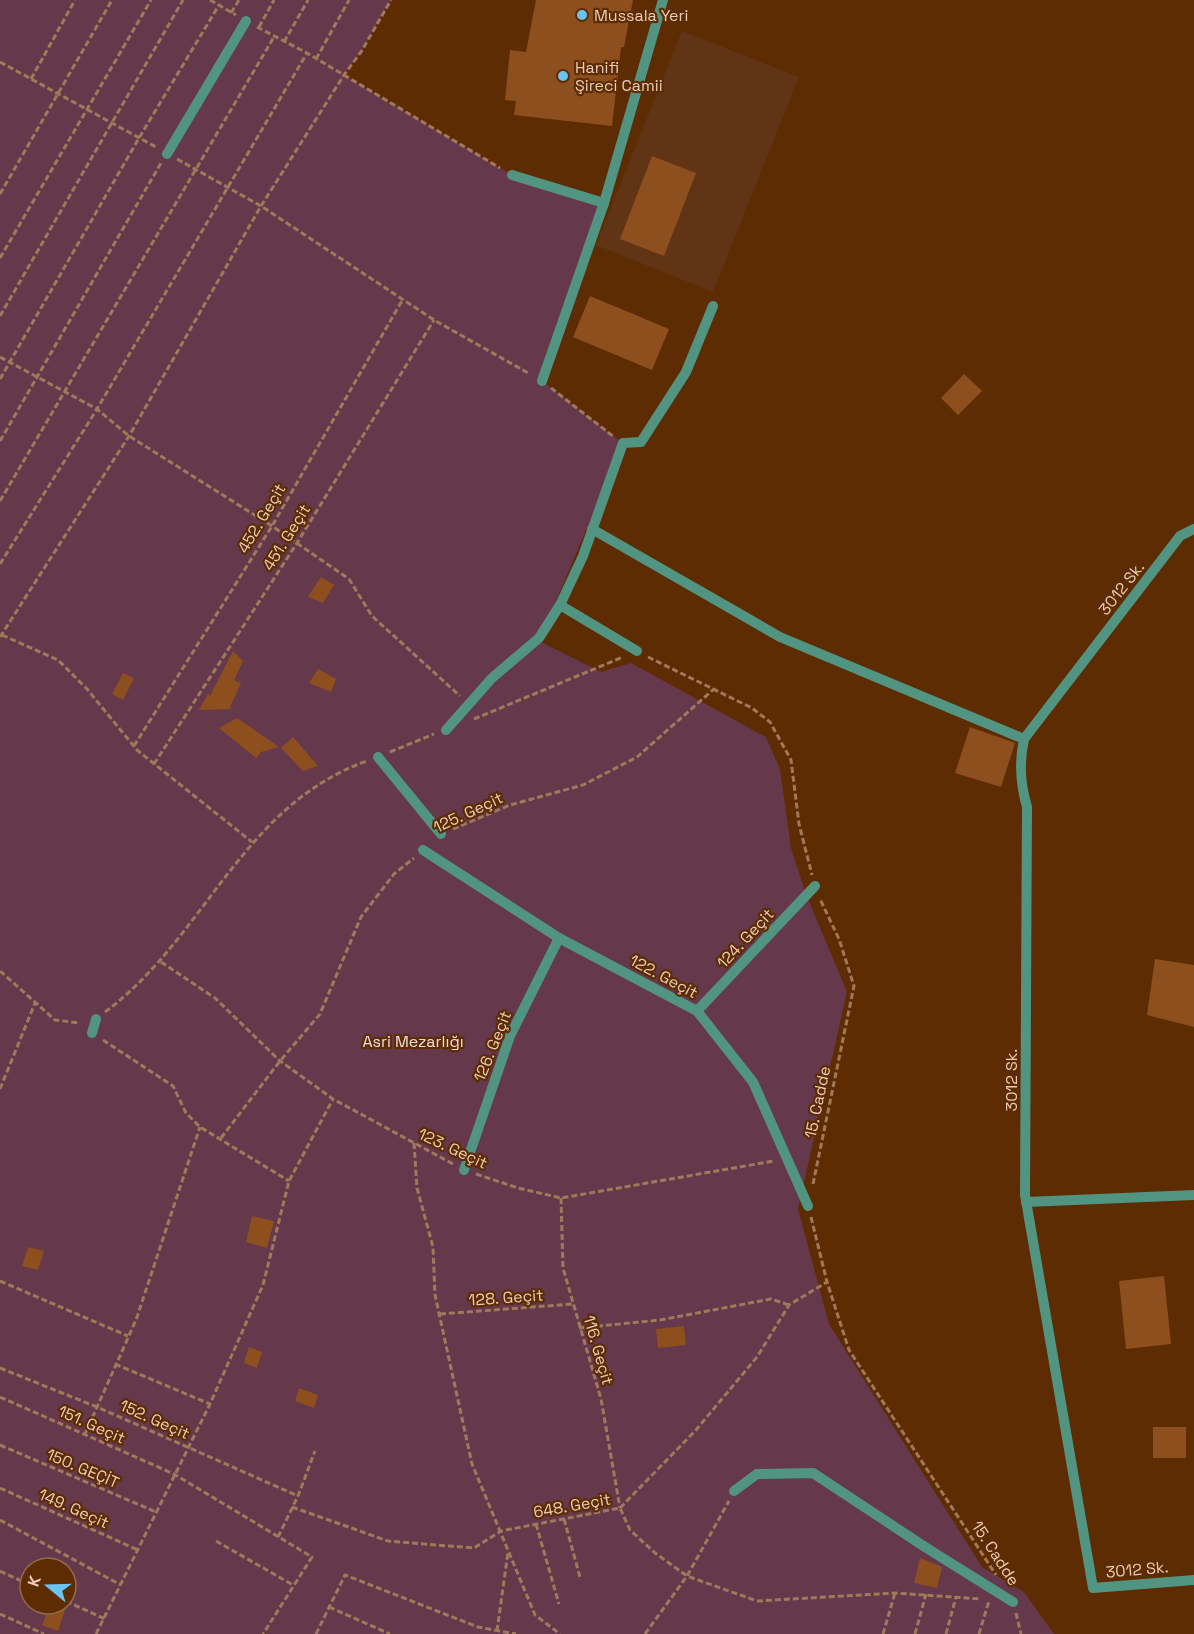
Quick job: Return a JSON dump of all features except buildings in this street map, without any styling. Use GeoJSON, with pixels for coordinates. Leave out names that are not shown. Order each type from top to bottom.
{"type":"FeatureCollection","features":[{"type":"Feature","properties":{"kind":"street"},"geometry":{"type":"LineString","coordinates":[[542,381],[604,203],[663,0]]}},
{"type":"Feature","properties":{"kind":"street"},"geometry":{"type":"LineString","coordinates":[[167,154],[246,21]]}},
{"type":"Feature","properties":{"kind":"street"},"geometry":{"type":"LineString","coordinates":[[512,175],[604,203]]}},
{"type":"Feature","properties":{"kind":"street"},"geometry":{"type":"LineString","coordinates":[[446,729],[492,678],[539,638],[560,605],[592,529],[623,443],[641,442],[686,372],[713,306]]}},
{"type":"Feature","properties":{"kind":"street"},"geometry":{"type":"LineString","coordinates":[[592,529],[780,637],[1024,739]]}},
{"type":"Feature","properties":{"kind":"street","name":"3012 Sk."},"geometry":{"type":"LineString","coordinates":[[1194,529],[1180,536],[1024,739],[1019,763],[1022,792],[1027,807],[1026,1202],[1093,1588],[1194,1580]]}},
{"type":"Feature","properties":{"kind":"street"},"geometry":{"type":"LineString","coordinates":[[560,605],[637,651]]}},
{"type":"Feature","properties":{"kind":"street"},"geometry":{"type":"LineString","coordinates":[[378,757],[441,834]]}},
{"type":"Feature","properties":{"kind":"street","name":"122. Geçit"},"geometry":{"type":"LineString","coordinates":[[423,850],[559,938],[697,1011],[753,1082],[808,1206]]}},
{"type":"Feature","properties":{"kind":"street","name":"124. Geçit"},"geometry":{"type":"LineString","coordinates":[[697,1011],[815,886]]}},
{"type":"Feature","properties":{"kind":"street","name":"126. Geçit"},"geometry":{"type":"LineString","coordinates":[[464,1170],[510,1036],[559,938]]}},
{"type":"Feature","properties":{"kind":"street"},"geometry":{"type":"LineString","coordinates":[[92,1033],[96,1019]]}},
{"type":"Feature","properties":{"kind":"street"},"geometry":{"type":"LineString","coordinates":[[1026,1202],[1194,1195]]}},
{"type":"Feature","properties":{"kind":"street"},"geometry":{"type":"LineString","coordinates":[[734,1491],[757,1474],[813,1473],[1013,1602]]}},
{"type":"Feature","properties":{"kind":"path"},"geometry":{"type":"LineString","coordinates":[[31,79],[75,0]]}},
{"type":"Feature","properties":{"kind":"path"},"geometry":{"type":"LineString","coordinates":[[0,194],[112,0]]}},
{"type":"Feature","properties":{"kind":"path"},"geometry":{"type":"LineString","coordinates":[[0,258],[85,109],[151,0]]}},
{"type":"Feature","properties":{"kind":"path"},"geometry":{"type":"LineString","coordinates":[[0,316],[183,0]]}},
{"type":"Feature","properties":{"kind":"path"},"geometry":{"type":"LineString","coordinates":[[210,0],[307,53],[512,175]]}},
{"type":"Feature","properties":{"kind":"path"},"geometry":{"type":"LineString","coordinates":[[231,13],[238,0]]}},
{"type":"Feature","properties":{"kind":"path"},"geometry":{"type":"LineString","coordinates":[[258,28],[274,0]]}},
{"type":"Feature","properties":{"kind":"path"},"geometry":{"type":"LineString","coordinates":[[284,42],[308,0]]}},
{"type":"Feature","properties":{"kind":"path"},"geometry":{"type":"LineString","coordinates":[[316,59],[349,0]]}},
{"type":"Feature","properties":{"kind":"path"},"geometry":{"type":"LineString","coordinates":[[252,842],[154,765],[134,746],[87,689],[58,660],[1,636],[129,436],[261,206],[361,52],[391,0]]}},
{"type":"Feature","properties":{"kind":"path"},"geometry":{"type":"LineString","coordinates":[[0,379],[139,138],[219,5]]}},
{"type":"Feature","properties":{"kind":"path"},"geometry":{"type":"LineString","coordinates":[[0,501],[66,393],[194,169],[274,37]]}},
{"type":"Feature","properties":{"kind":"path"},"geometry":{"type":"LineString","coordinates":[[0,564],[97,410],[307,53]]}},
{"type":"Feature","properties":{"kind":"path"},"geometry":{"type":"LineString","coordinates":[[0,62],[261,206],[434,320],[542,381],[623,443]]}},
{"type":"Feature","properties":{"kind":"path"},"geometry":{"type":"LineString","coordinates":[[0,441],[167,154]]}},
{"type":"Feature","properties":{"kind":"path","name":"452. Geçit"},"geometry":{"type":"LineString","coordinates":[[134,746],[272,526],[403,299]]}},
{"type":"Feature","properties":{"kind":"path","name":"451. Geçit"},"geometry":{"type":"LineString","coordinates":[[154,765],[297,543],[434,320]]}},
{"type":"Feature","properties":{"kind":"path"},"geometry":{"type":"LineString","coordinates":[[0,357],[97,410],[129,436],[272,526],[349,579],[372,615],[469,704]]}},
{"type":"Feature","properties":{"kind":"path"},"geometry":{"type":"LineString","coordinates":[[468,721],[637,651]]}},
{"type":"Feature","properties":{"kind":"path","name":"15. Cadde"},"geometry":{"type":"LineString","coordinates":[[637,651],[752,708],[770,722],[791,760],[799,824],[815,886],[839,939],[854,986],[808,1206],[827,1282],[849,1350],[1000,1582]]}},
{"type":"Feature","properties":{"kind":"path","name":"125. Geçit"},"geometry":{"type":"LineString","coordinates":[[441,834],[510,805],[583,785],[637,757],[714,689]]}},
{"type":"Feature","properties":{"kind":"path"},"geometry":{"type":"LineString","coordinates":[[78,1024],[96,1019],[161,962],[252,842],[284,811],[347,768],[446,729]]}},
{"type":"Feature","properties":{"kind":"path","name":"125. Geçit"},"geometry":{"type":"LineString","coordinates":[[221,1138],[280,1060],[320,1014],[361,917],[394,874],[423,850]]}},
{"type":"Feature","properties":{"kind":"path","name":"123. Geçit"},"geometry":{"type":"LineString","coordinates":[[161,962],[215,998],[280,1060],[333,1099],[464,1170],[518,1188],[561,1198],[788,1159]]}},
{"type":"Feature","properties":{"kind":"path"},"geometry":{"type":"LineString","coordinates":[[0,971],[55,1020],[78,1024],[173,1086],[186,1113],[200,1126],[289,1181]]}},
{"type":"Feature","properties":{"kind":"path"},"geometry":{"type":"LineString","coordinates":[[0,1089],[35,1003]]}},
{"type":"Feature","properties":{"kind":"path"},"geometry":{"type":"LineString","coordinates":[[96,1634],[210,1404],[263,1285],[289,1181],[333,1099]]}},
{"type":"Feature","properties":{"kind":"path"},"geometry":{"type":"LineString","coordinates":[[85,1434],[136,1320],[200,1126]]}},
{"type":"Feature","properties":{"kind":"path"},"geometry":{"type":"LineString","coordinates":[[414,1143],[417,1188],[433,1246],[435,1295],[472,1464],[535,1615],[560,1634]]}},
{"type":"Feature","properties":{"kind":"path","name":"116. Geçit"},"geometry":{"type":"LineString","coordinates":[[561,1198],[563,1268],[601,1399],[620,1508]]}},
{"type":"Feature","properties":{"kind":"path"},"geometry":{"type":"LineString","coordinates":[[0,1281],[128,1336]]}},
{"type":"Feature","properties":{"kind":"path"},"geometry":{"type":"LineString","coordinates":[[620,1508],[696,1430],[757,1357],[789,1305],[827,1282]]}},
{"type":"Feature","properties":{"kind":"path"},"geometry":{"type":"LineString","coordinates":[[579,1328],[660,1320],[771,1299],[789,1305]]}},
{"type":"Feature","properties":{"kind":"path","name":"128. Geçit"},"geometry":{"type":"LineString","coordinates":[[440,1314],[573,1304]]}},
{"type":"Feature","properties":{"kind":"path"},"geometry":{"type":"LineString","coordinates":[[115,1364],[210,1404]]}},
{"type":"Feature","properties":{"kind":"path","name":"152. Geçit"},"geometry":{"type":"LineString","coordinates":[[0,1368],[97,1407],[298,1496]]}},
{"type":"Feature","properties":{"kind":"path","name":"151. Geçit"},"geometry":{"type":"LineString","coordinates":[[0,1397],[174,1474],[312,1557],[293,1585]]}},
{"type":"Feature","properties":{"kind":"path","name":"150. GEÇİT"},"geometry":{"type":"LineString","coordinates":[[0,1445],[156,1512]]}},
{"type":"Feature","properties":{"kind":"path"},"geometry":{"type":"LineString","coordinates":[[278,1537],[298,1496],[315,1450]]}},
{"type":"Feature","properties":{"kind":"path","name":"149. Geçit"},"geometry":{"type":"LineString","coordinates":[[0,1488],[138,1550]]}},
{"type":"Feature","properties":{"kind":"path"},"geometry":{"type":"LineString","coordinates":[[645,1634],[687,1576],[734,1491]]}},
{"type":"Feature","properties":{"kind":"path","name":"648. Geçit"},"geometry":{"type":"LineString","coordinates":[[292,1507],[388,1541],[474,1548],[501,1531],[620,1508],[630,1530],[655,1553],[687,1576],[758,1601],[895,1593],[989,1599],[979,1634]]}},
{"type":"Feature","properties":{"kind":"path"},"geometry":{"type":"LineString","coordinates":[[564,1519],[580,1577]]}},
{"type":"Feature","properties":{"kind":"path"},"geometry":{"type":"LineString","coordinates":[[0,1520],[121,1585]]}},
{"type":"Feature","properties":{"kind":"path"},"geometry":{"type":"LineString","coordinates":[[536,1524],[559,1604]]}},
{"type":"Feature","properties":{"kind":"path"},"geometry":{"type":"LineString","coordinates":[[216,1541],[293,1585],[263,1634]]}},
{"type":"Feature","properties":{"kind":"path"},"geometry":{"type":"LineString","coordinates":[[497,1631],[508,1550]]}},
{"type":"Feature","properties":{"kind":"path"},"geometry":{"type":"LineString","coordinates":[[0,1571],[18,1579]]}},
{"type":"Feature","properties":{"kind":"path"},"geometry":{"type":"LineString","coordinates":[[316,1634],[345,1575],[478,1627],[516,1634]]}},
{"type":"Feature","properties":{"kind":"path"},"geometry":{"type":"LineString","coordinates":[[883,1634],[895,1593]]}},
{"type":"Feature","properties":{"kind":"path"},"geometry":{"type":"LineString","coordinates":[[915,1634],[926,1594]]}},
{"type":"Feature","properties":{"kind":"path"},"geometry":{"type":"LineString","coordinates":[[946,1634],[957,1597]]}},
{"type":"Feature","properties":{"kind":"path","name":"15. Cadde"},"geometry":{"type":"LineString","coordinates":[[1013,1602],[1021,1634]]}},
{"type":"Feature","properties":{"kind":"path"},"geometry":{"type":"LineString","coordinates":[[78,1607],[105,1619]]}},
{"type":"Feature","properties":{"kind":"path"},"geometry":{"type":"LineString","coordinates":[[329,1607],[390,1634]]}},
{"type":"Feature","properties":{"kind":"path"},"geometry":{"type":"LineString","coordinates":[[0,1614],[44,1634]]}},
{"type":"Feature","properties":{"kind":"path"},"geometry":{"type":"LineString","coordinates":[[475,1634],[478,1627]]}},
{"type":"Feature","properties":{"kind":"shaded area"},"geometry":{"type":"Polygon","coordinates":[[[682,31],[799,77],[713,292],[596,245],[682,31]]]}},
{"type":"Feature","properties":{"kind":"green space","name":"Asri Mezarlığı"},"geometry":{"type":"Polygon","coordinates":[[[0,0],[391,0],[361,52],[344,75],[519,179],[601,207],[542,381],[623,443],[539,641],[601,672],[631,663],[766,737],[780,769],[791,848],[806,894],[847,992],[798,1209],[829,1324],[982,1567],[1024,1592],[1054,1634],[0,1634],[0,0]]]}},
{"type":"Feature","properties":{"kind":"place","name":"Mussala Yeri"},"geometry":{"type":"Point","coordinates":[582,15]}},
{"type":"Feature","properties":{"kind":"place","name":"Hanifi Şireci Camii"},"geometry":{"type":"Point","coordinates":[563,76]}}]}
